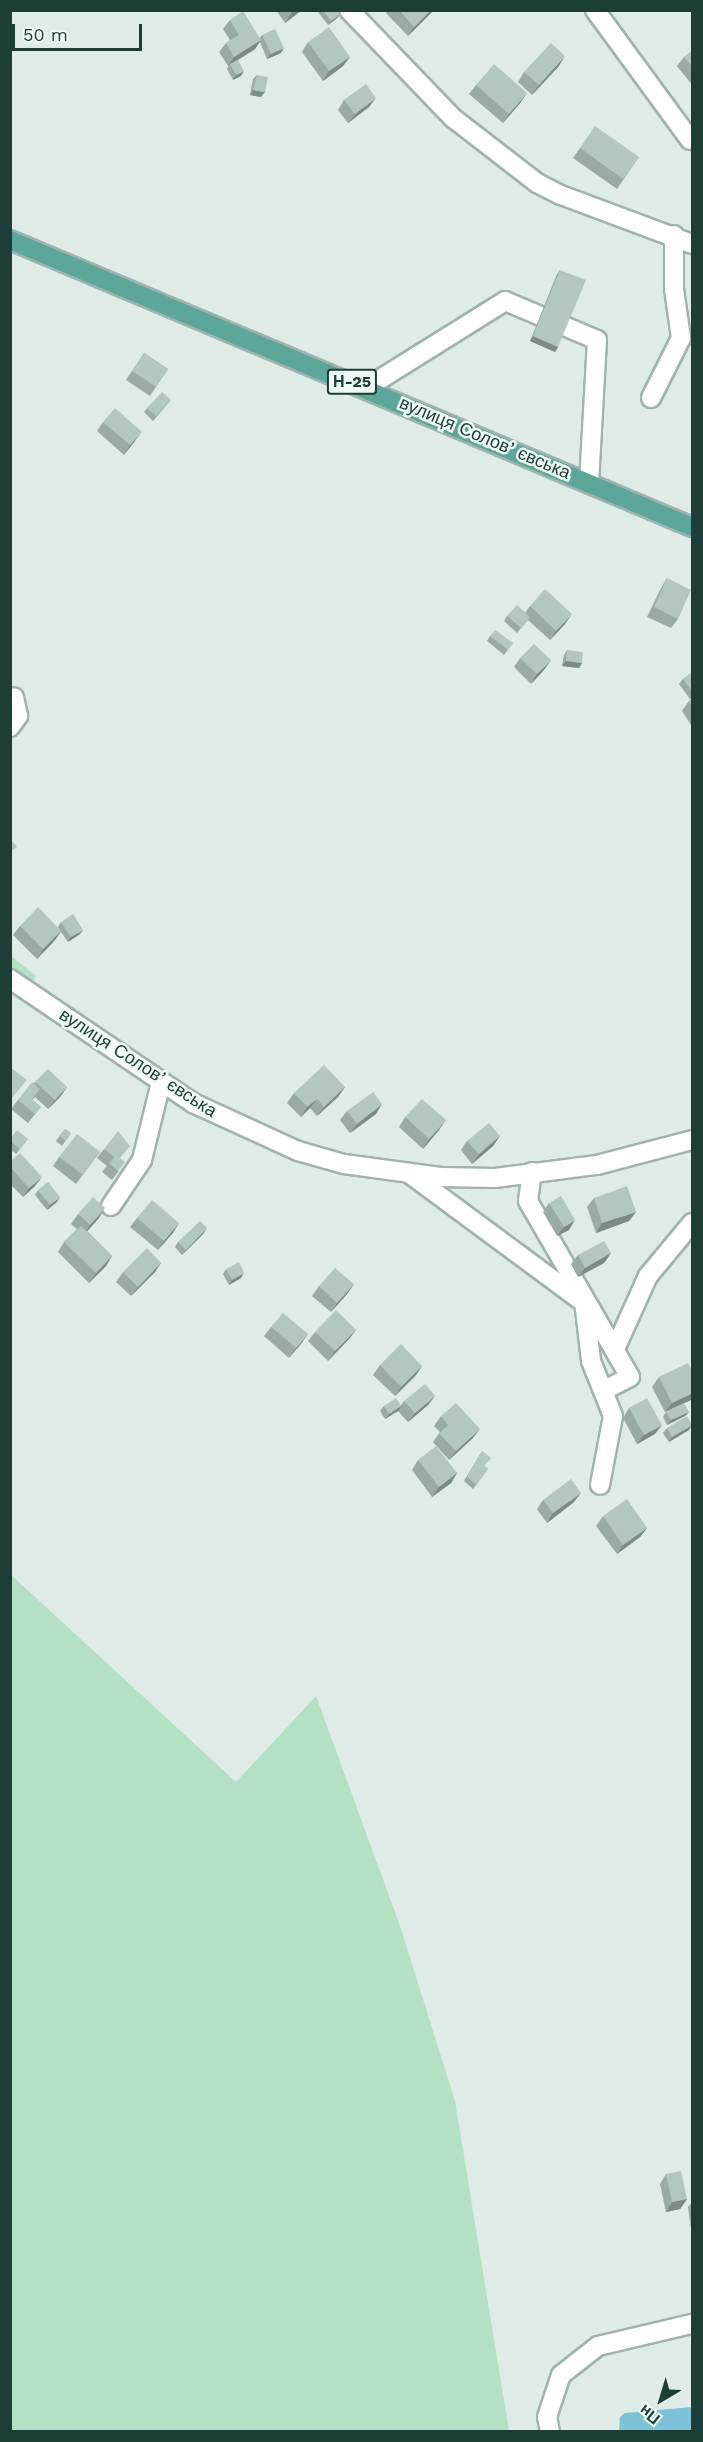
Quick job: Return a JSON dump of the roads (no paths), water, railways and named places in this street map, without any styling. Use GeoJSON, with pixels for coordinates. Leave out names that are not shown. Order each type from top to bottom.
{"type":"FeatureCollection","features":[{"type":"Feature","properties":{"kind":"main road","name":"вулиця Соловʼєвська"},"geometry":{"type":"LineString","coordinates":[[10,240],[693,526]]}},
{"type":"Feature","properties":{"kind":"street"},"geometry":{"type":"LineString","coordinates":[[349,10],[453,118],[537,183],[561,195],[674,235],[693,244]]}},
{"type":"Feature","properties":{"kind":"street"},"geometry":{"type":"LineString","coordinates":[[595,10],[690,140]]}},
{"type":"Feature","properties":{"kind":"street"},"geometry":{"type":"LineString","coordinates":[[651,398],[681,338],[674,289],[674,235]]}},
{"type":"Feature","properties":{"kind":"street"},"geometry":{"type":"LineString","coordinates":[[366,388],[505,301],[597,340],[589,481]]}},
{"type":"Feature","properties":{"kind":"street"},"geometry":{"type":"LineString","coordinates":[[10,727],[18,716],[14,696]]}},
{"type":"Feature","properties":{"kind":"street","name":"вулиця Соловʼєвська"},"geometry":{"type":"LineString","coordinates":[[10,979],[193,1103],[298,1151],[344,1164],[409,1174],[495,1178],[597,1165],[693,1140]]}},
{"type":"Feature","properties":{"kind":"street"},"geometry":{"type":"LineString","coordinates":[[111,1206],[142,1160],[161,1082]]}},
{"type":"Feature","properties":{"kind":"street"},"geometry":{"type":"LineString","coordinates":[[532,1172],[528,1201],[630,1377],[604,1390]]}},
{"type":"Feature","properties":{"kind":"street"},"geometry":{"type":"LineString","coordinates":[[409,1174],[584,1300],[591,1360],[613,1416],[600,1485]]}},
{"type":"Feature","properties":{"kind":"street"},"geometry":{"type":"LineString","coordinates":[[615,1349],[648,1276],[693,1223]]}},
{"type":"Feature","properties":{"kind":"street"},"geometry":{"type":"LineString","coordinates":[[550,2432],[547,2417],[561,2375],[598,2346],[693,2324]]}},
{"type":"Feature","properties":{"kind":"water"},"geometry":{"type":"Polygon","coordinates":[[[692,2407],[692,2431],[619,2431],[620,2417],[625,2413],[692,2407]]]}}]}
